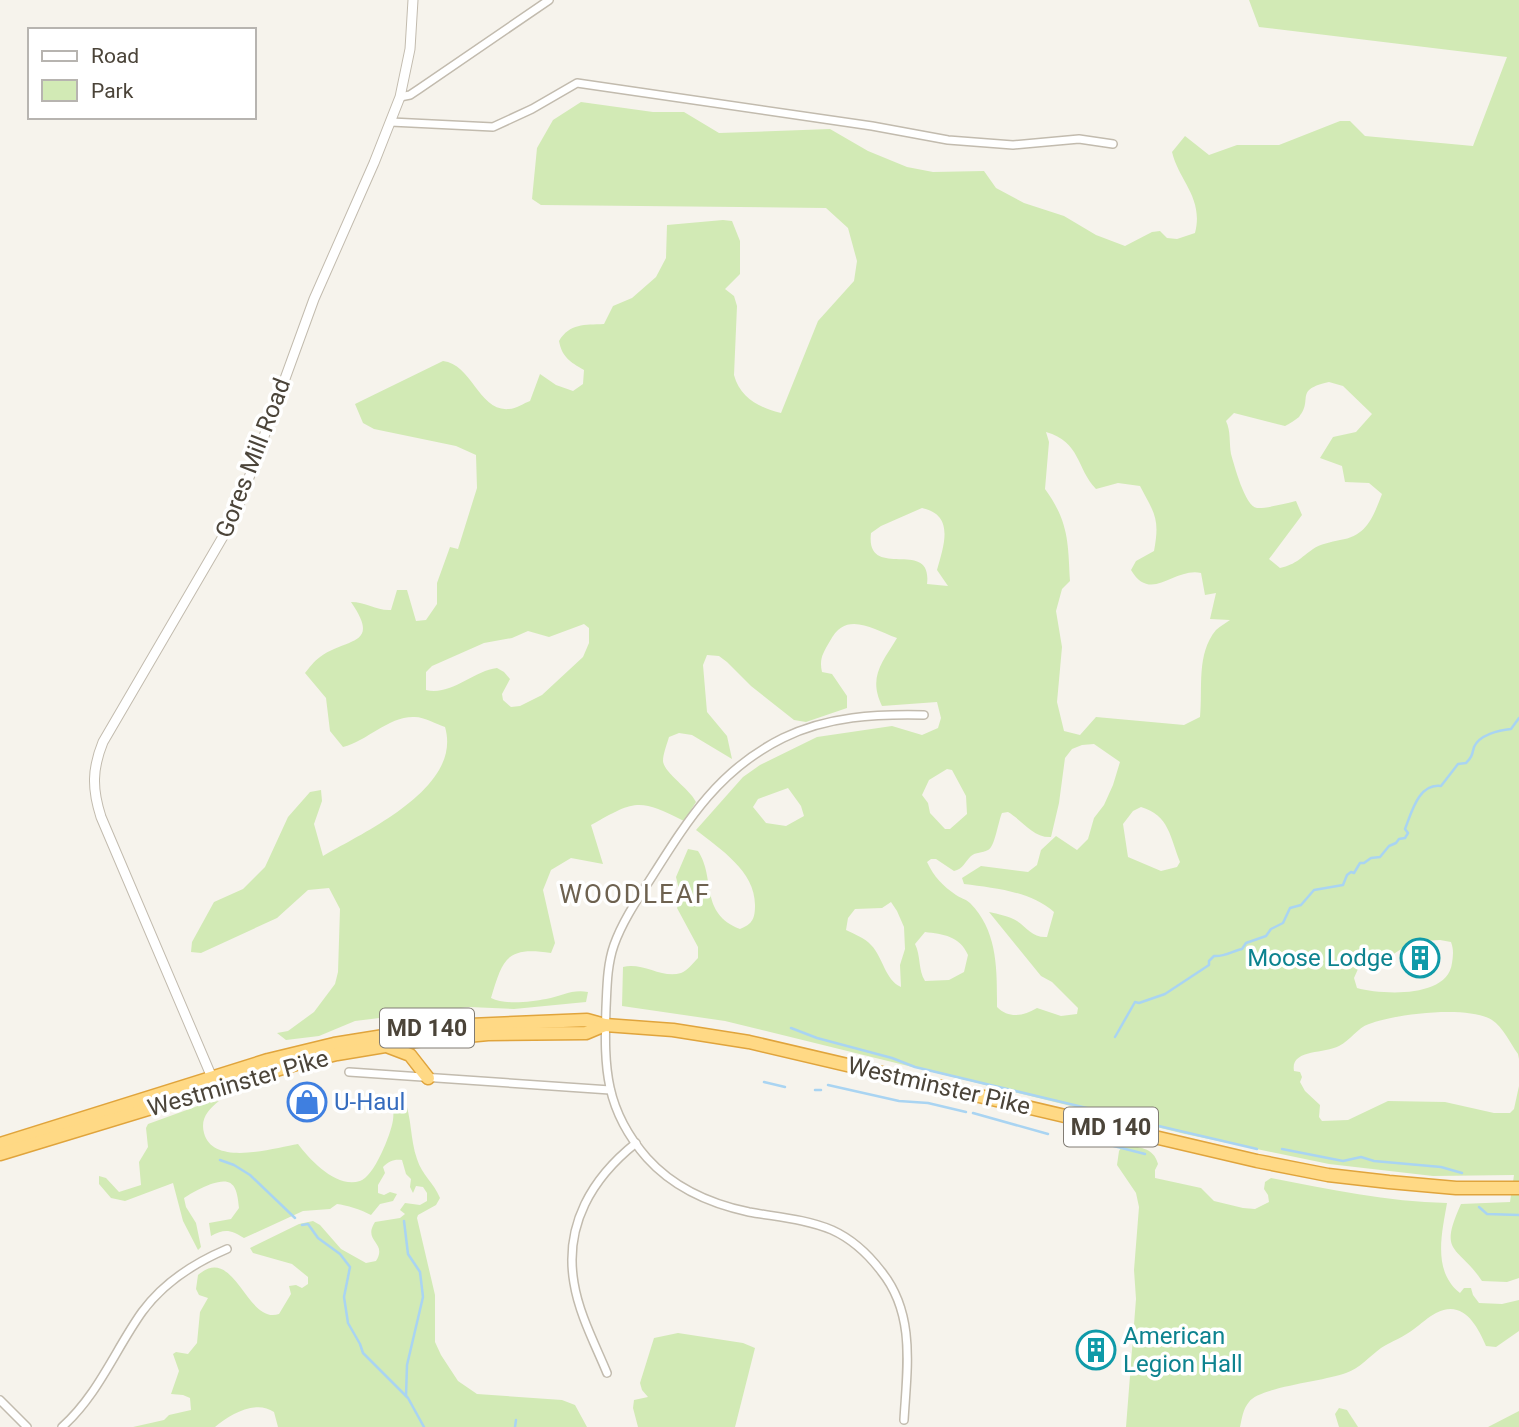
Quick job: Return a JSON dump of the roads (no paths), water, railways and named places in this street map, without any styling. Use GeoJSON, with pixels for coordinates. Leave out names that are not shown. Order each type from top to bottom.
{"type":"FeatureCollection","features":[{"type":"Feature","properties":{"kind":"highway","name":"Westminster Pike"},"geometry":{"type":"LineString","coordinates":[[0,1154],[311,1049],[414,1030],[485,1023],[587,1020],[606,1025],[684,1031],[750,1042],[1204,1149],[1328,1174],[1422,1186],[1519,1188]]}},
{"type":"Feature","properties":{"kind":"highway","name":"Westminster Pike"},"geometry":{"type":"LineString","coordinates":[[0,1144],[214,1083],[304,1062],[386,1046],[488,1034],[586,1033],[606,1025]]}},
{"type":"Feature","properties":{"kind":"highway"},"geometry":{"type":"LineString","coordinates":[[386,1046],[410,1055],[428,1078]]}},
{"type":"Feature","properties":{"kind":"street","name":"Gores Mill Road"},"geometry":{"type":"LineString","coordinates":[[214,1083],[101,817],[95,800],[93,773],[103,742],[235,516],[314,299],[400,97],[412,31],[413,0]]}},
{"type":"Feature","properties":{"kind":"street"},"geometry":{"type":"LineString","coordinates":[[400,97],[410,95],[549,0]]}},
{"type":"Feature","properties":{"kind":"street"},"geometry":{"type":"LineString","coordinates":[[391,122],[493,127],[532,109],[577,83],[948,140],[1013,145],[1079,139],[1113,144]]}},
{"type":"Feature","properties":{"kind":"street"},"geometry":{"type":"LineString","coordinates":[[904,1420],[907,1353],[905,1324],[890,1284],[865,1252],[844,1237],[821,1226],[729,1207],[698,1196],[660,1170],[636,1143],[618,1114],[605,1066],[606,1025],[610,959],[622,926],[682,828],[719,783],[759,752],[805,729],[854,717],[924,715]]}},
{"type":"Feature","properties":{"kind":"street"},"geometry":{"type":"LineString","coordinates":[[349,1072],[610,1090]]}},
{"type":"Feature","properties":{"kind":"street"},"geometry":{"type":"LineString","coordinates":[[607,1373],[574,1284],[572,1267],[575,1237],[583,1206],[595,1185],[610,1166],[636,1143]]}},
{"type":"Feature","properties":{"kind":"street"},"geometry":{"type":"LineString","coordinates":[[62,1427],[93,1392],[151,1301],[164,1287],[194,1264],[227,1249]]}},
{"type":"Feature","properties":{"kind":"street"},"geometry":{"type":"LineString","coordinates":[[0,1400],[27,1427]]}},
{"type":"Feature","properties":{"kind":"waterway"},"geometry":{"type":"LineString","coordinates":[[1115,1037],[1135,1002],[1165,994],[1209,965],[1214,956],[1242,949],[1246,943],[1266,936],[1271,929],[1283,923],[1290,908],[1301,905],[1314,890],[1343,885],[1347,875],[1354,873],[1360,863],[1380,857],[1389,846],[1405,838],[1410,814],[1422,794],[1433,786],[1441,786],[1458,764],[1466,763],[1480,739],[1511,729],[1519,718]]}},
{"type":"Feature","properties":{"kind":"waterway"},"geometry":{"type":"LineString","coordinates":[[791,1028],[915,1067],[1095,1110]]}},
{"type":"Feature","properties":{"kind":"waterway"},"geometry":{"type":"LineString","coordinates":[[764,1082],[785,1087]]}},
{"type":"Feature","properties":{"kind":"waterway"},"geometry":{"type":"LineString","coordinates":[[828,1085],[966,1112]]}},
{"type":"Feature","properties":{"kind":"waterway"},"geometry":{"type":"LineString","coordinates":[[815,1090],[821,1090]]}},
{"type":"Feature","properties":{"kind":"waterway"},"geometry":{"type":"LineString","coordinates":[[973,1113],[1048,1134]]}},
{"type":"Feature","properties":{"kind":"waterway"},"geometry":{"type":"LineString","coordinates":[[1133,1120],[1257,1149]]}},
{"type":"Feature","properties":{"kind":"waterway"},"geometry":{"type":"LineString","coordinates":[[1106,1144],[1145,1154]]}},
{"type":"Feature","properties":{"kind":"waterway"},"geometry":{"type":"LineString","coordinates":[[1282,1149],[1343,1161],[1361,1157],[1374,1161],[1441,1167],[1462,1173]]}},
{"type":"Feature","properties":{"kind":"waterway"},"geometry":{"type":"LineString","coordinates":[[220,1160],[250,1175],[295,1218]]}},
{"type":"Feature","properties":{"kind":"waterway"},"geometry":{"type":"LineString","coordinates":[[1479,1207],[1487,1214],[1519,1215]]}},
{"type":"Feature","properties":{"kind":"waterway"},"geometry":{"type":"LineString","coordinates":[[404,1221],[408,1254],[420,1272],[423,1297],[407,1365],[406,1396]]}},
{"type":"Feature","properties":{"kind":"waterway"},"geometry":{"type":"LineString","coordinates":[[302,1225],[308,1224],[318,1238],[340,1254],[350,1267],[344,1297],[348,1323],[363,1353],[408,1398],[424,1427]]}},
{"type":"Feature","properties":{"kind":"waterway"},"geometry":{"type":"LineString","coordinates":[[515,1427],[516,1420]]}},
{"type":"Feature","properties":{"kind":"place","name":"Moose Lodge"},"geometry":{"type":"Point","coordinates":[1420,958]}},
{"type":"Feature","properties":{"kind":"place","name":"U-Haul"},"geometry":{"type":"Point","coordinates":[307,1102]}},
{"type":"Feature","properties":{"kind":"place","name":"American Legion Hall"},"geometry":{"type":"Point","coordinates":[1096,1350]}},
{"type":"Feature","properties":{"kind":"district","name":"WOODLEAF"},"geometry":{"type":"Point","coordinates":[635,894]}}]}
